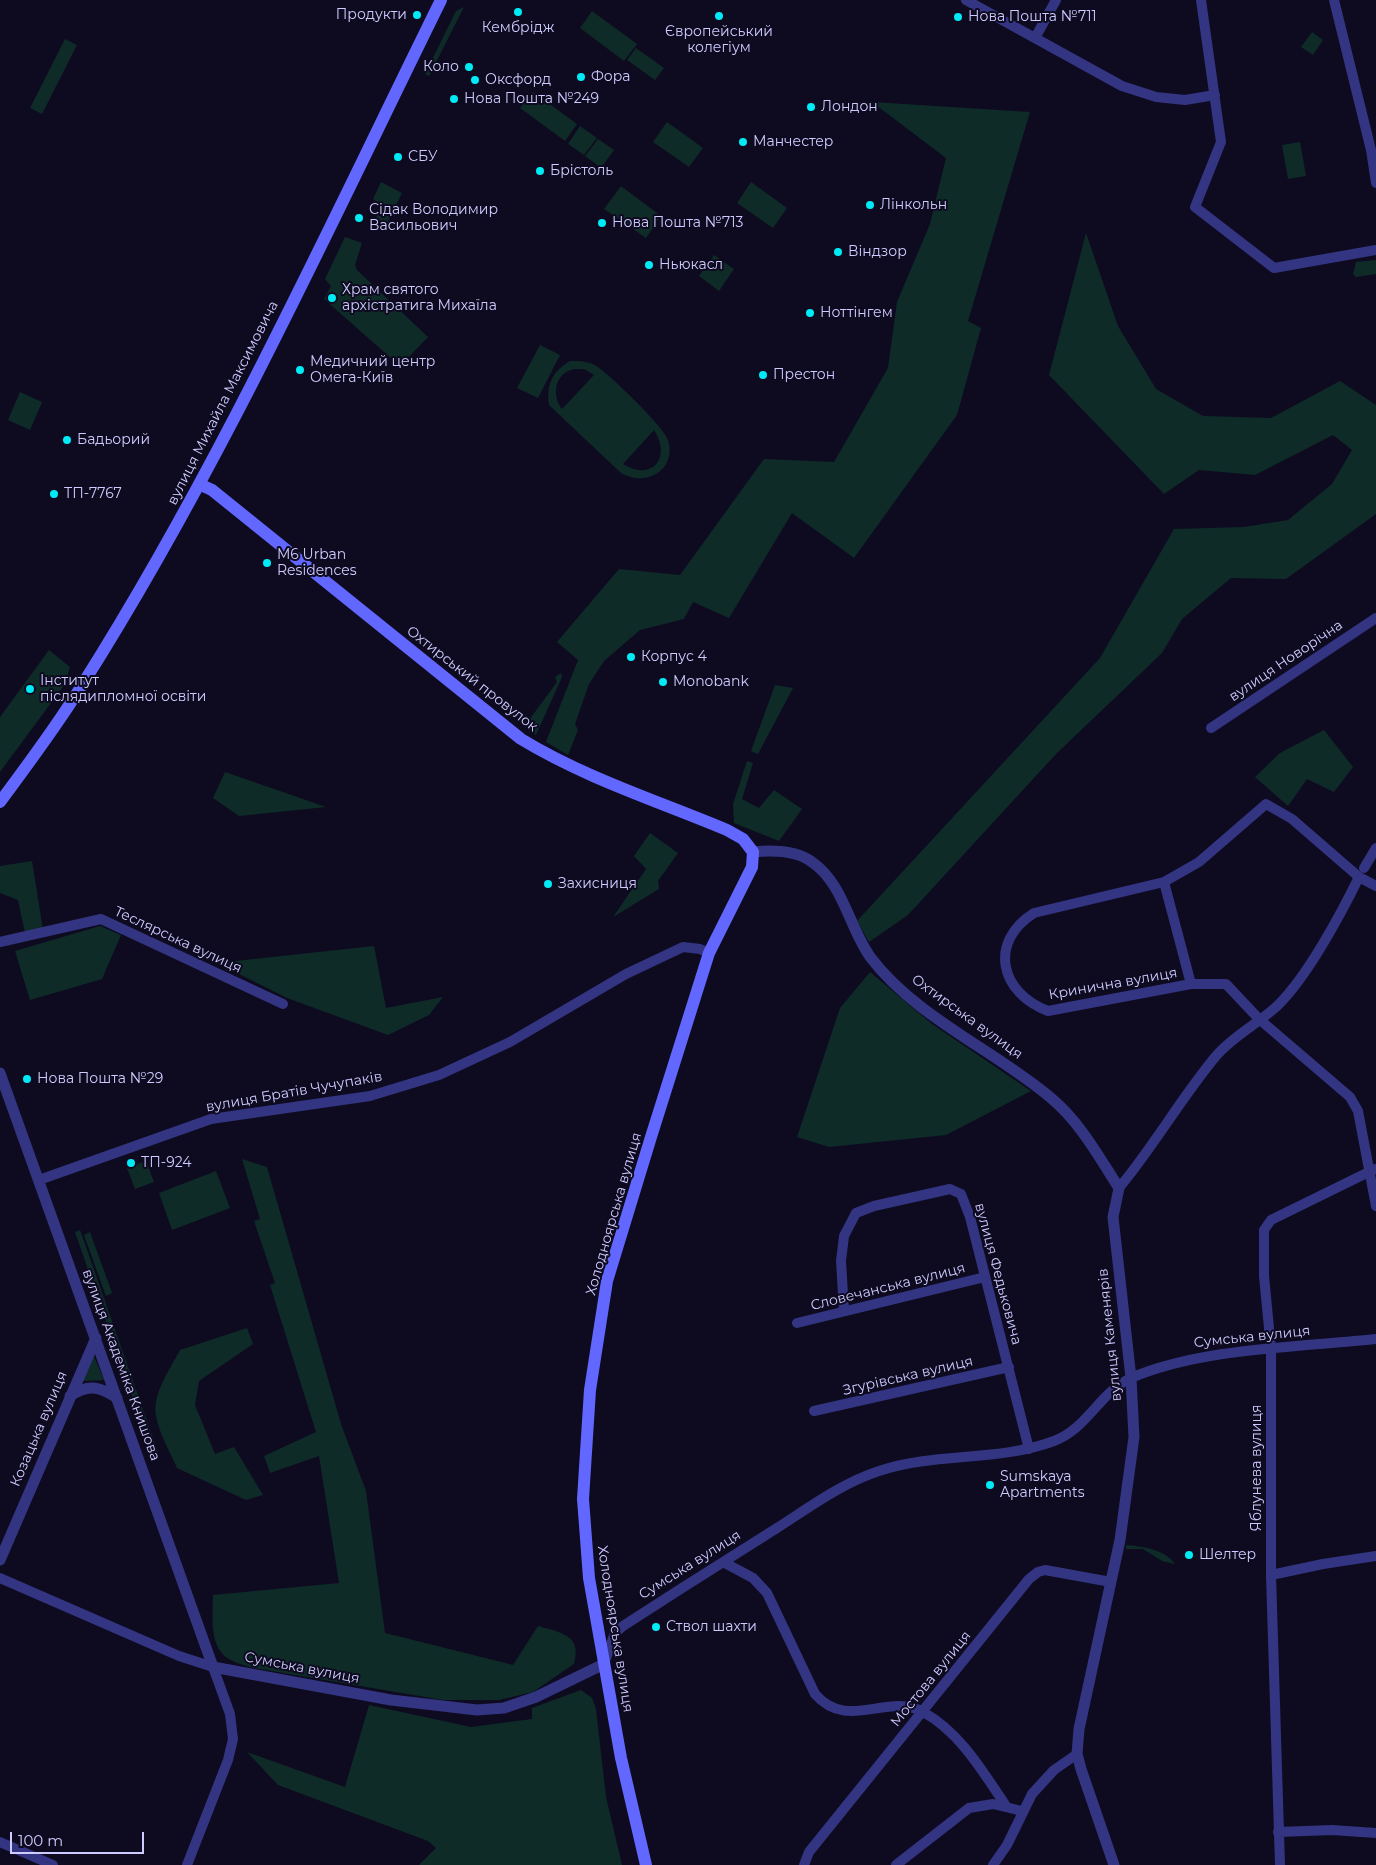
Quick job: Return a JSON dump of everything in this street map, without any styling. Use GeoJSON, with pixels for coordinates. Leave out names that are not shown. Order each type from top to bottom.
{"type":"FeatureCollection","features":[{"type":"Feature","properties":{"kind":"main road","name":"вулиця Михайла Максимовича"},"geometry":{"type":"LineString","coordinates":[[0,802],[81,687],[199,484],[324,238],[441,0]]}},
{"type":"Feature","properties":{"kind":"main road","name":"Охтирський провулок"},"geometry":{"type":"LineString","coordinates":[[199,484],[212,490],[521,739],[553,758],[581,771],[727,830],[743,839],[753,852]]}},
{"type":"Feature","properties":{"kind":"main road","name":"Холодноярська вулиця"},"geometry":{"type":"LineString","coordinates":[[646,1865],[633,1815],[589,1578],[583,1499],[594,1361],[607,1281],[709,953],[752,867],[753,852]]}},
{"type":"Feature","properties":{"kind":"street"},"geometry":{"type":"LineString","coordinates":[[966,0],[1122,86],[1156,97],[1185,100],[1215,95]]}},
{"type":"Feature","properties":{"kind":"street"},"geometry":{"type":"LineString","coordinates":[[1036,38],[1056,0]]}},
{"type":"Feature","properties":{"kind":"street"},"geometry":{"type":"LineString","coordinates":[[1201,0],[1221,142],[1195,208],[1274,268],[1376,250]]}},
{"type":"Feature","properties":{"kind":"street"},"geometry":{"type":"LineString","coordinates":[[1337,2],[1374,147],[1376,183]]}},
{"type":"Feature","properties":{"kind":"street","name":"вулиця Новорічна"},"geometry":{"type":"LineString","coordinates":[[1211,728],[1376,618]]}},
{"type":"Feature","properties":{"kind":"street","name":"Кринична вулиця"},"geometry":{"type":"LineString","coordinates":[[1362,872],[1296,822],[1266,804],[1199,862],[1164,882],[1034,913],[1024,919],[1009,940],[1006,970],[1012,985],[1020,995],[1030,1003],[1048,1011],[1191,984],[1226,984],[1259,1019],[1350,1096],[1358,1111],[1373,1170],[1376,1206]]}},
{"type":"Feature","properties":{"kind":"street","name":"вулиця Каменярів"},"geometry":{"type":"LineString","coordinates":[[1114,1865],[1077,1754],[1079,1729],[1111,1582],[1131,1466],[1134,1437],[1131,1378],[1113,1217],[1119,1188],[1138,1165],[1185,1094],[1218,1054],[1277,1006],[1295,985],[1376,848]]}},
{"type":"Feature","properties":{"kind":"street","name":"Охтирська вулиця"},"geometry":{"type":"LineString","coordinates":[[753,852],[779,851],[798,856],[811,861],[826,874],[833,883],[855,931],[871,957],[888,977],[919,1004],[1008,1065],[1052,1098],[1071,1117],[1119,1188]]}},
{"type":"Feature","properties":{"kind":"street"},"geometry":{"type":"LineString","coordinates":[[1362,872],[1376,886]]}},
{"type":"Feature","properties":{"kind":"street"},"geometry":{"type":"LineString","coordinates":[[1164,882],[1191,984]]}},
{"type":"Feature","properties":{"kind":"street","name":"Теслярська вулиця"},"geometry":{"type":"LineString","coordinates":[[0,942],[102,919],[283,1004]]}},
{"type":"Feature","properties":{"kind":"street","name":"вулиця Братів Чучупаків"},"geometry":{"type":"LineString","coordinates":[[39,1180],[211,1119],[370,1096],[439,1075],[510,1042],[626,974],[683,947],[700,949],[709,953]]}},
{"type":"Feature","properties":{"kind":"street","name":"вулиця Академіка Книшова"},"geometry":{"type":"LineString","coordinates":[[0,1073],[213,1667]]}},
{"type":"Feature","properties":{"kind":"street","name":"Яблунева вулиця"},"geometry":{"type":"LineString","coordinates":[[1280,1865],[1271,1575],[1271,1349],[1264,1276],[1264,1230],[1271,1220],[1373,1170]]}},
{"type":"Feature","properties":{"kind":"street","name":"вулиця Федьковича"},"geometry":{"type":"LineString","coordinates":[[844,1311],[842,1269],[844,1236],[856,1213],[874,1206],[950,1189],[961,1194],[970,1217],[1029,1449]]}},
{"type":"Feature","properties":{"kind":"street","name":"Словечанська вулиця"},"geometry":{"type":"LineString","coordinates":[[797,1323],[985,1277]]}},
{"type":"Feature","properties":{"kind":"street","name":"Козацька вулиця"},"geometry":{"type":"LineString","coordinates":[[0,1560],[96,1338]]}},
{"type":"Feature","properties":{"kind":"street","name":"Сумська вулиця"},"geometry":{"type":"LineString","coordinates":[[0,1578],[179,1656],[213,1667],[391,1700],[477,1710],[504,1708],[536,1697],[604,1664],[615,1633],[623,1626],[838,1490],[880,1470],[924,1462],[981,1457],[1029,1449],[1057,1440],[1073,1431],[1116,1386],[1131,1378],[1191,1359],[1376,1339]]}},
{"type":"Feature","properties":{"kind":"street","name":"Згурівська вулиця"},"geometry":{"type":"LineString","coordinates":[[814,1411],[1009,1367]]}},
{"type":"Feature","properties":{"kind":"street"},"geometry":{"type":"LineString","coordinates":[[70,1396],[81,1388],[94,1386],[117,1398]]}},
{"type":"Feature","properties":{"kind":"street"},"geometry":{"type":"LineString","coordinates":[[1271,1575],[1323,1564],[1376,1556]]}},
{"type":"Feature","properties":{"kind":"street"},"geometry":{"type":"LineString","coordinates":[[723,1562],[753,1578],[767,1593],[815,1694],[822,1702],[840,1711],[895,1706],[922,1711],[956,1738],[983,1772],[1006,1806]]}},
{"type":"Feature","properties":{"kind":"street","name":"Мостова вулиця"},"geometry":{"type":"LineString","coordinates":[[804,1865],[809,1852],[1029,1579],[1038,1572],[1045,1570],[1111,1582]]}},
{"type":"Feature","properties":{"kind":"street"},"geometry":{"type":"LineString","coordinates":[[187,1865],[228,1760],[233,1739],[230,1714],[213,1667]]}},
{"type":"Feature","properties":{"kind":"street"},"geometry":{"type":"LineString","coordinates":[[993,1865],[1007,1845],[1022,1811],[1041,1783],[1077,1754]]}},
{"type":"Feature","properties":{"kind":"street"},"geometry":{"type":"LineString","coordinates":[[896,1865],[969,1808],[982,1805],[1006,1806],[1022,1811]]}},
{"type":"Feature","properties":{"kind":"street"},"geometry":{"type":"LineString","coordinates":[[1278,1832],[1332,1830],[1376,1834]]}},
{"type":"Feature","properties":{"kind":"street"},"geometry":{"type":"LineString","coordinates":[[0,1842],[53,1865]]}},
{"type":"Feature","properties":{"kind":"green space"},"geometry":{"type":"Polygon","coordinates":[[[464,7],[429,76],[425,74],[456,11],[464,7]]]}},
{"type":"Feature","properties":{"kind":"green space"},"geometry":{"type":"Polygon","coordinates":[[[592,11],[637,44],[624,61],[580,28],[592,11]]]}},
{"type":"Feature","properties":{"kind":"green space"},"geometry":{"type":"Polygon","coordinates":[[[1312,32],[1323,40],[1313,55],[1301,47],[1312,32]]]}},
{"type":"Feature","properties":{"kind":"green space"},"geometry":{"type":"Polygon","coordinates":[[[65,39],[77,45],[42,114],[30,108],[65,39]]]}},
{"type":"Feature","properties":{"kind":"green space"},"geometry":{"type":"Polygon","coordinates":[[[636,48],[664,68],[655,80],[627,60],[636,48]]]}},
{"type":"Feature","properties":{"kind":"green space"},"geometry":{"type":"Polygon","coordinates":[[[533,92],[577,124],[565,141],[520,108],[533,92]]]}},
{"type":"Feature","properties":{"kind":"green space"},"geometry":{"type":"Polygon","coordinates":[[[872,102],[1030,112],[968,321],[981,328],[957,415],[854,558],[792,513],[729,618],[693,602],[684,619],[640,630],[604,661],[589,684],[575,724],[578,730],[568,755],[546,742],[578,660],[557,642],[619,569],[680,575],[764,459],[834,462],[888,368],[897,302],[930,224],[946,158],[872,102]]]}},
{"type":"Feature","properties":{"kind":"green space"},"geometry":{"type":"Polygon","coordinates":[[[667,122],[703,148],[689,167],[653,142],[667,122]]]}},
{"type":"Feature","properties":{"kind":"green space"},"geometry":{"type":"Polygon","coordinates":[[[580,126],[597,138],[584,155],[568,144],[580,126]]]}},
{"type":"Feature","properties":{"kind":"green space"},"geometry":{"type":"Polygon","coordinates":[[[598,139],[614,150],[601,168],[585,156],[598,139]]]}},
{"type":"Feature","properties":{"kind":"green space"},"geometry":{"type":"Polygon","coordinates":[[[1300,142],[1306,176],[1288,179],[1282,145],[1300,142]]]}},
{"type":"Feature","properties":{"kind":"green space"},"geometry":{"type":"Polygon","coordinates":[[[381,182],[402,193],[383,232],[372,226],[382,205],[373,199],[381,182]]]}},
{"type":"Feature","properties":{"kind":"green space"},"geometry":{"type":"Polygon","coordinates":[[[751,182],[787,208],[773,228],[737,203],[751,182]]]}},
{"type":"Feature","properties":{"kind":"green space"},"geometry":{"type":"Polygon","coordinates":[[[621,186],[661,216],[646,238],[604,209],[621,186]]]}},
{"type":"Feature","properties":{"kind":"green space"},"geometry":{"type":"Polygon","coordinates":[[[1086,233],[1118,326],[1156,389],[1203,416],[1271,418],[1340,381],[1376,405],[1376,514],[1286,579],[1231,578],[1182,619],[1162,653],[1056,754],[908,915],[869,942],[857,921],[1100,658],[1174,529],[1244,527],[1288,520],[1332,484],[1352,450],[1333,435],[1255,475],[1199,470],[1164,494],[1049,375],[1086,233]]]}},
{"type":"Feature","properties":{"kind":"green space"},"geometry":{"type":"Polygon","coordinates":[[[345,237],[362,243],[355,265],[357,270],[428,337],[400,366],[324,299],[331,286],[325,279],[345,237]]]}},
{"type":"Feature","properties":{"kind":"green space"},"geometry":{"type":"Polygon","coordinates":[[[714,255],[734,269],[719,291],[699,276],[714,255]]]}},
{"type":"Feature","properties":{"kind":"green space"},"geometry":{"type":"Polygon","coordinates":[[[1376,260],[1376,274],[1356,277],[1353,274],[1356,262],[1376,260]]]}},
{"type":"Feature","properties":{"kind":"green space"},"geometry":{"type":"Polygon","coordinates":[[[540,345],[560,355],[538,398],[517,388],[540,345]]]}},
{"type":"Feature","properties":{"kind":"green space"},"geometry":{"type":"Polygon","coordinates":[[[574,361],[596,366],[606,373],[648,414],[668,440],[670,450],[668,460],[658,473],[650,477],[641,478],[621,473],[549,405],[548,392],[550,385],[555,374],[564,365],[574,361]],[[574,369],[563,375],[557,385],[557,397],[562,409],[594,375],[584,369],[574,369]],[[654,430],[623,464],[633,469],[643,470],[650,469],[656,464],[660,458],[661,450],[654,430]]]}},
{"type":"Feature","properties":{"kind":"green space"},"geometry":{"type":"Polygon","coordinates":[[[20,392],[42,402],[30,430],[8,420],[20,392]]]}},
{"type":"Feature","properties":{"kind":"green space"},"geometry":{"type":"Polygon","coordinates":[[[49,650],[70,667],[65,684],[0,772],[0,717],[49,650]]]}},
{"type":"Feature","properties":{"kind":"green space"},"geometry":{"type":"Polygon","coordinates":[[[561,673],[562,677],[536,735],[524,727],[557,682],[555,677],[561,673]]]}},
{"type":"Feature","properties":{"kind":"green space"},"geometry":{"type":"Polygon","coordinates":[[[775,685],[793,688],[758,754],[751,751],[775,685]]]}},
{"type":"Feature","properties":{"kind":"green space"},"geometry":{"type":"Polygon","coordinates":[[[1324,730],[1353,767],[1334,792],[1307,779],[1288,806],[1255,777],[1280,753],[1324,730]]]}},
{"type":"Feature","properties":{"kind":"green space"},"geometry":{"type":"Polygon","coordinates":[[[747,761],[753,763],[742,799],[759,808],[774,790],[802,809],[779,841],[734,823],[733,804],[747,761]]]}},
{"type":"Feature","properties":{"kind":"green space"},"geometry":{"type":"Polygon","coordinates":[[[225,772],[326,807],[239,816],[213,798],[225,772]]]}},
{"type":"Feature","properties":{"kind":"green space"},"geometry":{"type":"Polygon","coordinates":[[[650,833],[678,853],[658,881],[659,889],[613,917],[646,869],[634,856],[650,833]]]}},
{"type":"Feature","properties":{"kind":"green space"},"geometry":{"type":"Polygon","coordinates":[[[32,861],[43,930],[25,933],[18,900],[0,893],[0,866],[32,861]]]}},
{"type":"Feature","properties":{"kind":"green space"},"geometry":{"type":"Polygon","coordinates":[[[100,926],[121,935],[102,979],[30,1000],[15,951],[100,926]]]}},
{"type":"Feature","properties":{"kind":"green space"},"geometry":{"type":"Polygon","coordinates":[[[374,946],[386,1008],[443,997],[429,1015],[388,1035],[287,998],[217,963],[374,946]]]}},
{"type":"Feature","properties":{"kind":"green space"},"geometry":{"type":"Polygon","coordinates":[[[870,972],[932,1024],[1031,1091],[946,1135],[829,1147],[797,1137],[840,1008],[870,972]]]}},
{"type":"Feature","properties":{"kind":"green space"},"geometry":{"type":"Polygon","coordinates":[[[242,1159],[267,1167],[341,1424],[366,1491],[385,1633],[513,1665],[538,1626],[562,1633],[572,1641],[575,1647],[574,1664],[533,1692],[499,1700],[443,1700],[254,1668],[231,1660],[218,1648],[213,1631],[213,1595],[339,1583],[319,1456],[270,1473],[264,1456],[316,1432],[270,1285],[275,1283],[254,1221],[260,1219],[242,1159]]]}},
{"type":"Feature","properties":{"kind":"green space"},"geometry":{"type":"Polygon","coordinates":[[[146,1161],[154,1182],[135,1189],[127,1168],[146,1161]]]}},
{"type":"Feature","properties":{"kind":"green space"},"geometry":{"type":"Polygon","coordinates":[[[216,1171],[230,1208],[172,1230],[159,1193],[216,1171]]]}},
{"type":"Feature","properties":{"kind":"green space"},"geometry":{"type":"Polygon","coordinates":[[[80,1230],[158,1452],[152,1454],[75,1232],[80,1230]]]}},
{"type":"Feature","properties":{"kind":"green space"},"geometry":{"type":"Polygon","coordinates":[[[90,1232],[112,1293],[106,1296],[84,1235],[90,1232]]]}},
{"type":"Feature","properties":{"kind":"green space"},"geometry":{"type":"Polygon","coordinates":[[[247,1328],[253,1344],[199,1381],[195,1405],[215,1454],[234,1447],[263,1495],[246,1500],[177,1468],[160,1429],[155,1408],[159,1390],[180,1350],[247,1328]]]}},
{"type":"Feature","properties":{"kind":"green space"},"geometry":{"type":"Polygon","coordinates":[[[93,1354],[104,1380],[82,1381],[93,1354]]]}},
{"type":"Feature","properties":{"kind":"green space"},"geometry":{"type":"Polygon","coordinates":[[[1126,1545],[1160,1552],[1175,1564],[1162,1561],[1143,1549],[1126,1549],[1126,1545]]]}},
{"type":"Feature","properties":{"kind":"green space"},"geometry":{"type":"Polygon","coordinates":[[[581,1690],[592,1698],[596,1709],[606,1797],[622,1865],[419,1865],[436,1848],[428,1841],[278,1785],[247,1752],[345,1787],[369,1705],[471,1727],[532,1719],[532,1708],[581,1690]]]}},
{"type":"Feature","properties":{"kind":"place","name":"Кембрідж"},"geometry":{"type":"Point","coordinates":[518,12]}},
{"type":"Feature","properties":{"kind":"place","name":"Продукти"},"geometry":{"type":"Point","coordinates":[417,15]}},
{"type":"Feature","properties":{"kind":"place","name":"Європейський колегіум"},"geometry":{"type":"Point","coordinates":[719,16]}},
{"type":"Feature","properties":{"kind":"place","name":"Нова Пошта №711"},"geometry":{"type":"Point","coordinates":[958,17]}},
{"type":"Feature","properties":{"kind":"place","name":"Коло"},"geometry":{"type":"Point","coordinates":[469,67]}},
{"type":"Feature","properties":{"kind":"place","name":"Фора"},"geometry":{"type":"Point","coordinates":[581,77]}},
{"type":"Feature","properties":{"kind":"place","name":"Оксфорд"},"geometry":{"type":"Point","coordinates":[475,80]}},
{"type":"Feature","properties":{"kind":"place","name":"Нова Пошта №249"},"geometry":{"type":"Point","coordinates":[454,99]}},
{"type":"Feature","properties":{"kind":"place","name":"Лондон"},"geometry":{"type":"Point","coordinates":[811,107]}},
{"type":"Feature","properties":{"kind":"place","name":"Манчестер"},"geometry":{"type":"Point","coordinates":[743,142]}},
{"type":"Feature","properties":{"kind":"place","name":"СБУ"},"geometry":{"type":"Point","coordinates":[398,157]}},
{"type":"Feature","properties":{"kind":"place","name":"Брістоль"},"geometry":{"type":"Point","coordinates":[540,171]}},
{"type":"Feature","properties":{"kind":"place","name":"Лінкольн"},"geometry":{"type":"Point","coordinates":[870,205]}},
{"type":"Feature","properties":{"kind":"place","name":"Сідак Володимир Васильович"},"geometry":{"type":"Point","coordinates":[359,218]}},
{"type":"Feature","properties":{"kind":"place","name":"Нова Пошта №713"},"geometry":{"type":"Point","coordinates":[602,223]}},
{"type":"Feature","properties":{"kind":"place","name":"Віндзор"},"geometry":{"type":"Point","coordinates":[838,252]}},
{"type":"Feature","properties":{"kind":"place","name":"Ньюкасл"},"geometry":{"type":"Point","coordinates":[649,265]}},
{"type":"Feature","properties":{"kind":"place","name":"Храм святого архістратига Михаїла"},"geometry":{"type":"Point","coordinates":[332,298]}},
{"type":"Feature","properties":{"kind":"place","name":"Ноттінгем"},"geometry":{"type":"Point","coordinates":[810,313]}},
{"type":"Feature","properties":{"kind":"place","name":"Медичний центр Омега-Київ"},"geometry":{"type":"Point","coordinates":[300,370]}},
{"type":"Feature","properties":{"kind":"place","name":"Престон"},"geometry":{"type":"Point","coordinates":[763,375]}},
{"type":"Feature","properties":{"kind":"place","name":"Бадьорий"},"geometry":{"type":"Point","coordinates":[67,440]}},
{"type":"Feature","properties":{"kind":"place","name":"ТП-7767"},"geometry":{"type":"Point","coordinates":[54,494]}},
{"type":"Feature","properties":{"kind":"place","name":"M6 Urban Residences"},"geometry":{"type":"Point","coordinates":[267,563]}},
{"type":"Feature","properties":{"kind":"place","name":"Корпус 4"},"geometry":{"type":"Point","coordinates":[631,657]}},
{"type":"Feature","properties":{"kind":"place","name":"Monobank"},"geometry":{"type":"Point","coordinates":[663,682]}},
{"type":"Feature","properties":{"kind":"place","name":"Інститут післядипломної освіти"},"geometry":{"type":"Point","coordinates":[30,689]}},
{"type":"Feature","properties":{"kind":"place","name":"Захисниця"},"geometry":{"type":"Point","coordinates":[548,884]}},
{"type":"Feature","properties":{"kind":"place","name":"Нова Пошта №29"},"geometry":{"type":"Point","coordinates":[27,1079]}},
{"type":"Feature","properties":{"kind":"place","name":"ТП-924"},"geometry":{"type":"Point","coordinates":[131,1163]}},
{"type":"Feature","properties":{"kind":"place","name":"Sumskaya Apartments"},"geometry":{"type":"Point","coordinates":[990,1485]}},
{"type":"Feature","properties":{"kind":"place","name":"Шелтер"},"geometry":{"type":"Point","coordinates":[1189,1555]}},
{"type":"Feature","properties":{"kind":"place","name":"Ствол шахти"},"geometry":{"type":"Point","coordinates":[656,1627]}}]}
